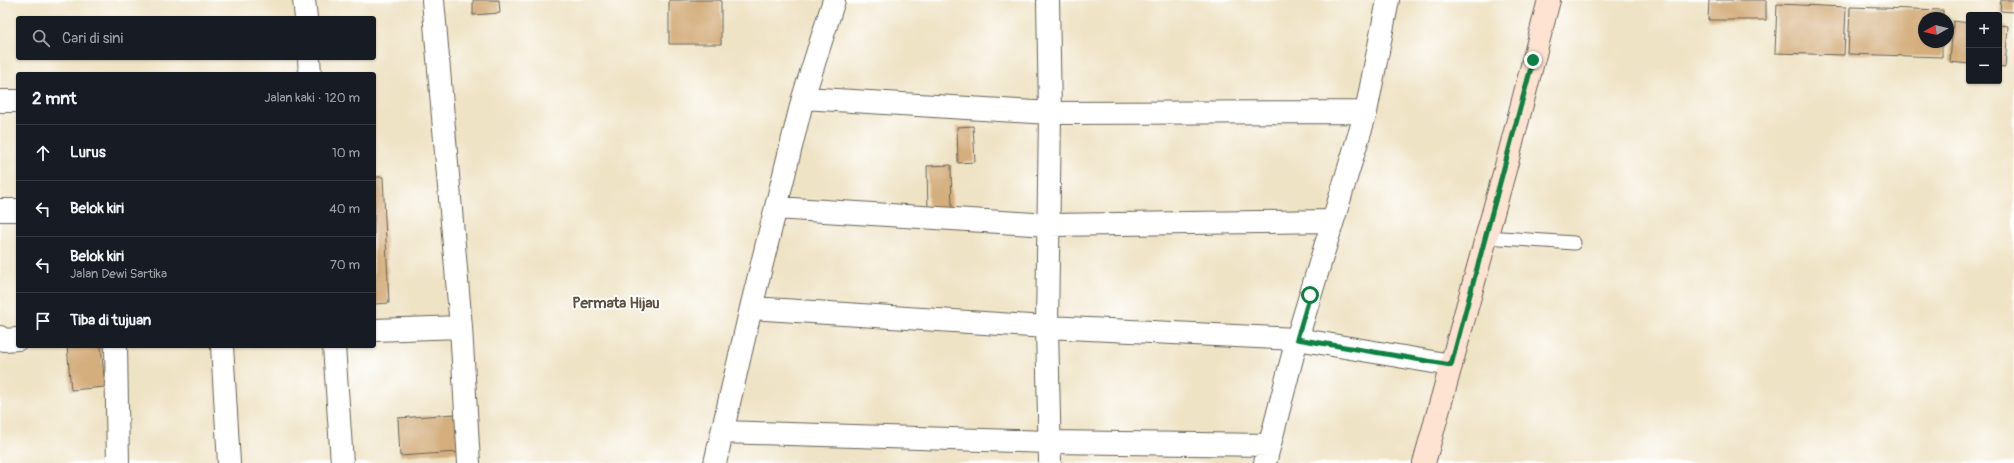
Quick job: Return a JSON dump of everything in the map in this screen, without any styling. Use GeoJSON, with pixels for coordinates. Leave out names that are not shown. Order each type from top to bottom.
{"type":"FeatureCollection","features":[{"type":"Feature","properties":{"kind":"main road"},"geometry":{"type":"LineString","coordinates":[[1424,463],[1549,0]]}},
{"type":"Feature","properties":{"kind":"street"},"geometry":{"type":"LineString","coordinates":[[304,0],[306,16]]}},
{"type":"Feature","properties":{"kind":"street"},"geometry":{"type":"LineString","coordinates":[[433,0],[461,327],[469,463]]}},
{"type":"Feature","properties":{"kind":"street"},"geometry":{"type":"LineString","coordinates":[[715,463],[751,308],[803,98],[834,0]]}},
{"type":"Feature","properties":{"kind":"street"},"geometry":{"type":"LineString","coordinates":[[722,432],[1049,452],[1268,454],[1297,339],[1366,112],[1389,0],[1383,0]]}},
{"type":"Feature","properties":{"kind":"street"},"geometry":{"type":"LineString","coordinates":[[1049,452],[1047,327],[1050,4]]}},
{"type":"Feature","properties":{"kind":"street"},"geometry":{"type":"LineString","coordinates":[[309,60],[310,72]]}},
{"type":"Feature","properties":{"kind":"street"},"geometry":{"type":"LineString","coordinates":[[803,98],[1050,113],[1366,112]]}},
{"type":"Feature","properties":{"kind":"street"},"geometry":{"type":"LineString","coordinates":[[0,101],[16,101]]}},
{"type":"Feature","properties":{"kind":"street"},"geometry":{"type":"LineString","coordinates":[[776,208],[1049,225],[1333,222]]}},
{"type":"Feature","properties":{"kind":"street"},"geometry":{"type":"LineString","coordinates":[[0,210],[16,210]]}},
{"type":"Feature","properties":{"kind":"street"},"geometry":{"type":"LineString","coordinates":[[751,308],[1047,327],[1297,339],[1451,365]]}},
{"type":"Feature","properties":{"kind":"street"},"geometry":{"type":"LineString","coordinates":[[376,330],[461,327]]}},
{"type":"Feature","properties":{"kind":"street"},"geometry":{"type":"LineString","coordinates":[[0,337],[4,340],[16,339]]}},
{"type":"Feature","properties":{"kind":"street"},"geometry":{"type":"LineString","coordinates":[[116,348],[118,463]]}},
{"type":"Feature","properties":{"kind":"street"},"geometry":{"type":"LineString","coordinates":[[222,348],[229,463]]}},
{"type":"Feature","properties":{"kind":"street"},"geometry":{"type":"LineString","coordinates":[[334,348],[342,463]]}},
{"type":"Feature","properties":{"kind":"lane"},"geometry":{"type":"LineString","coordinates":[[1486,237],[1574,244]]}},
{"type":"Feature","properties":{"kind":"building"},"geometry":{"type":"Polygon","coordinates":[[[473,0],[499,0],[500,13],[473,15],[473,0]]]}},
{"type":"Feature","properties":{"kind":"building"},"geometry":{"type":"Polygon","coordinates":[[[669,0],[721,0],[721,44],[669,44],[669,0]]]}},
{"type":"Feature","properties":{"kind":"building"},"geometry":{"type":"Polygon","coordinates":[[[1709,0],[1766,0],[1766,20],[1708,20],[1709,0]]]}},
{"type":"Feature","properties":{"kind":"building"},"geometry":{"type":"Polygon","coordinates":[[[2001,0],[2014,0],[2014,12],[2000,11],[2001,0]]]}},
{"type":"Feature","properties":{"kind":"building"},"geometry":{"type":"Polygon","coordinates":[[[1777,4],[1846,7],[1844,55],[1775,53],[1777,4]]]}},
{"type":"Feature","properties":{"kind":"building"},"geometry":{"type":"Polygon","coordinates":[[[1850,7],[1943,10],[1943,12],[1918,12],[1918,48],[1942,48],[1942,57],[1848,54],[1850,7]]]}},
{"type":"Feature","properties":{"kind":"building"},"geometry":{"type":"Polygon","coordinates":[[[1954,21],[1966,23],[1966,64],[1950,62],[1951,48],[1954,48],[1954,21]]]}},
{"type":"Feature","properties":{"kind":"building"},"geometry":{"type":"Polygon","coordinates":[[[2002,25],[2008,26],[2005,67],[2002,66],[2002,25]]]}},
{"type":"Feature","properties":{"kind":"building"},"geometry":{"type":"Polygon","coordinates":[[[973,126],[975,162],[958,163],[957,127],[973,126]]]}},
{"type":"Feature","properties":{"kind":"building"},"geometry":{"type":"Polygon","coordinates":[[[951,165],[952,210],[928,212],[927,166],[951,165]]]}},
{"type":"Feature","properties":{"kind":"building"},"geometry":{"type":"Polygon","coordinates":[[[376,177],[383,177],[389,303],[376,304],[376,177]]]}},
{"type":"Feature","properties":{"kind":"building"},"geometry":{"type":"Polygon","coordinates":[[[67,348],[101,348],[105,387],[71,390],[67,348]]]}},
{"type":"Feature","properties":{"kind":"building"},"geometry":{"type":"Polygon","coordinates":[[[456,414],[458,452],[400,456],[398,418],[456,414]]]}},
{"type":"Feature","properties":{"kind":"district","name":"Permata Hijau"},"geometry":{"type":"Point","coordinates":[616,303]}},
{"type":"Feature","properties":{"kind":"route"},"geometry":{"type":"LineString","coordinates":[[1310,295],[1297,339],[1451,365],[1506,166],[1533,60]]}}]}
